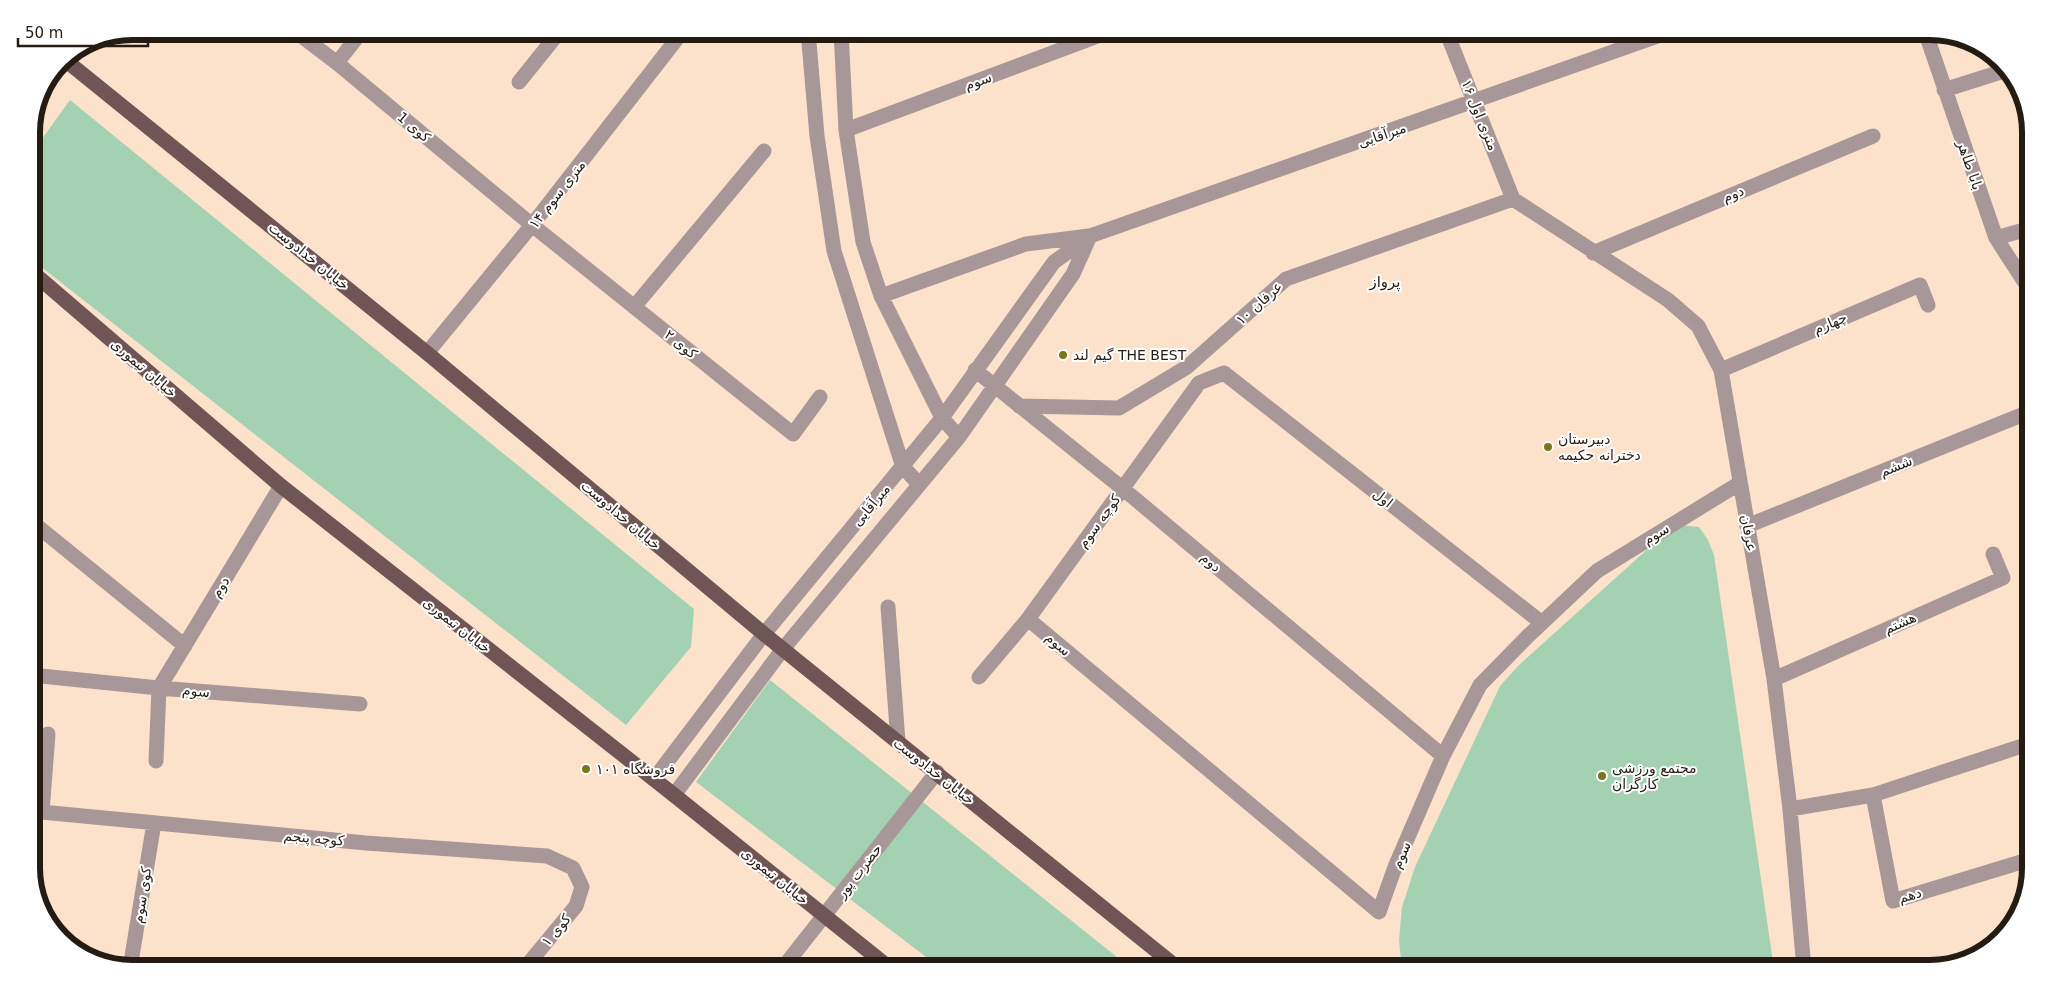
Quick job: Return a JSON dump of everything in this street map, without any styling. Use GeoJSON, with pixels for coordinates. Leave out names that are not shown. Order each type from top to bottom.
{"type":"FeatureCollection","features":[{"type":"Feature","properties":{"kind":"main road","name":"خیابان خدادوست"},"geometry":{"type":"LineString","coordinates":[[71,64],[427,353],[764,634],[1168,960]]}},
{"type":"Feature","properties":{"kind":"main road","name":"خیابان تیموری"},"geometry":{"type":"LineString","coordinates":[[40,278],[281,486],[654,779],[880,960]]}},
{"type":"Feature","properties":{"kind":"street","name":"کوی 1"},"geometry":{"type":"LineString","coordinates":[[307,40],[532,225]]}},
{"type":"Feature","properties":{"kind":"street"},"geometry":{"type":"LineString","coordinates":[[337,63],[355,40]]}},
{"type":"Feature","properties":{"kind":"street"},"geometry":{"type":"LineString","coordinates":[[519,82],[553,40]]}},
{"type":"Feature","properties":{"kind":"street","name":"۱۴ متری سوم"},"geometry":{"type":"LineString","coordinates":[[427,353],[532,225],[676,40]]}},
{"type":"Feature","properties":{"kind":"street"},"geometry":{"type":"LineString","coordinates":[[809,40],[817,136],[834,251],[903,467],[919,484]]}},
{"type":"Feature","properties":{"kind":"street"},"geometry":{"type":"LineString","coordinates":[[841,40],[846,130],[862,242],[881,296],[942,418],[958,437]]}},
{"type":"Feature","properties":{"kind":"street","name":"سوم"},"geometry":{"type":"LineString","coordinates":[[846,130],[1087,40]]}},
{"type":"Feature","properties":{"kind":"street","name":"۱۶ متری اول"},"geometry":{"type":"LineString","coordinates":[[1450,40],[1513,199]]}},
{"type":"Feature","properties":{"kind":"street","name":"میرآقایی"},"geometry":{"type":"LineString","coordinates":[[654,779],[764,634],[942,418],[1054,262],[1090,236],[1647,40]]}},
{"type":"Feature","properties":{"kind":"street","name":"بابا طاهر"},"geometry":{"type":"LineString","coordinates":[[1928,40],[1996,238],[2022,278]]}},
{"type":"Feature","properties":{"kind":"street"},"geometry":{"type":"LineString","coordinates":[[1944,90],[2000,72]]}},
{"type":"Feature","properties":{"kind":"street","name":"دوم"},"geometry":{"type":"LineString","coordinates":[[1593,253],[1872,136]]}},
{"type":"Feature","properties":{"kind":"street"},"geometry":{"type":"LineString","coordinates":[[634,307],[764,151]]}},
{"type":"Feature","properties":{"kind":"street","name":"عرفان"},"geometry":{"type":"LineString","coordinates":[[1513,199],[1593,253],[1668,300],[1698,326],[1721,370],[1774,679],[1790,809],[1803,960]]}},
{"type":"Feature","properties":{"kind":"street","name":"عرفان ۱۰"},"geometry":{"type":"LineString","coordinates":[[1019,406],[1119,408],[1187,367],[1286,279],[1513,199]]}},
{"type":"Feature","properties":{"kind":"street","name":"کوی ۲"},"geometry":{"type":"LineString","coordinates":[[532,225],[793,434],[820,397]]}},
{"type":"Feature","properties":{"kind":"street"},"geometry":{"type":"LineString","coordinates":[[1996,238],[2022,231]]}},
{"type":"Feature","properties":{"kind":"street"},"geometry":{"type":"LineString","coordinates":[[881,296],[1026,244],[1090,236]]}},
{"type":"Feature","properties":{"kind":"street","name":"میرآقایی"},"geometry":{"type":"LineString","coordinates":[[674,795],[782,648],[958,437],[1074,274],[1090,236]]}},
{"type":"Feature","properties":{"kind":"street","name":"چهارم"},"geometry":{"type":"LineString","coordinates":[[1721,370],[1920,285],[1928,305]]}},
{"type":"Feature","properties":{"kind":"street","name":"دوم"},"geometry":{"type":"LineString","coordinates":[[976,370],[1122,488],[1443,756]]}},
{"type":"Feature","properties":{"kind":"street","name":"کوچه سوم"},"geometry":{"type":"LineString","coordinates":[[979,677],[1028,619],[1199,383],[1224,373]]}},
{"type":"Feature","properties":{"kind":"street","name":"اول"},"geometry":{"type":"LineString","coordinates":[[1224,373],[1542,623]]}},
{"type":"Feature","properties":{"kind":"street","name":"ششم"},"geometry":{"type":"LineString","coordinates":[[1747,526],[2022,415]]}},
{"type":"Feature","properties":{"kind":"street","name":"سوم"},"geometry":{"type":"LineString","coordinates":[[1028,619],[1379,912],[1395,867],[1443,756],[1480,685],[1597,571],[1740,483]]}},
{"type":"Feature","properties":{"kind":"street","name":"دوم"},"geometry":{"type":"LineString","coordinates":[[160,688],[281,486]]}},
{"type":"Feature","properties":{"kind":"street"},"geometry":{"type":"LineString","coordinates":[[40,528],[185,646]]}},
{"type":"Feature","properties":{"kind":"street","name":"هشتم"},"geometry":{"type":"LineString","coordinates":[[1774,679],[2003,578],[1993,554]]}},
{"type":"Feature","properties":{"kind":"street"},"geometry":{"type":"LineString","coordinates":[[888,607],[898,742]]}},
{"type":"Feature","properties":{"kind":"street","name":"سوم"},"geometry":{"type":"LineString","coordinates":[[40,676],[160,688],[360,704]]}},
{"type":"Feature","properties":{"kind":"street"},"geometry":{"type":"LineString","coordinates":[[156,761],[160,688]]}},
{"type":"Feature","properties":{"kind":"street"},"geometry":{"type":"LineString","coordinates":[[40,786],[48,734]]}},
{"type":"Feature","properties":{"kind":"street"},"geometry":{"type":"LineString","coordinates":[[1790,809],[1873,795],[2022,745]]}},
{"type":"Feature","properties":{"kind":"street","name":"حضرت پور"},"geometry":{"type":"LineString","coordinates":[[789,960],[937,772]]}},
{"type":"Feature","properties":{"kind":"street","name":"دهم"},"geometry":{"type":"LineString","coordinates":[[1873,795],[1893,901],[2022,862]]}},
{"type":"Feature","properties":{"kind":"street","name":"کوچه پنجم"},"geometry":{"type":"LineString","coordinates":[[40,812],[366,843],[547,856],[573,868],[582,887]]}},
{"type":"Feature","properties":{"kind":"street","name":"کوی سوم"},"geometry":{"type":"LineString","coordinates":[[131,960],[154,823]]}},
{"type":"Feature","properties":{"kind":"street","name":"کوی ۱"},"geometry":{"type":"LineString","coordinates":[[531,960],[576,906],[582,887]]}},
{"type":"Feature","properties":{"kind":"green space"},"geometry":{"type":"Polygon","coordinates":[[[70,100],[694,609],[691,647],[626,725],[40,266],[40,142],[70,100]]]}},
{"type":"Feature","properties":{"kind":"green space","name":"مجتمع ورزشی کارگران"},"geometry":{"type":"Polygon","coordinates":[[[1679,525],[1699,527],[1708,540],[1714,555],[1773,960],[1401,960],[1399,940],[1402,907],[1415,867],[1500,686],[1518,666],[1651,546],[1679,525]]]}},
{"type":"Feature","properties":{"kind":"green space"},"geometry":{"type":"Polygon","coordinates":[[[770,680],[1121,960],[930,960],[696,782],[770,680]]]}},
{"type":"Feature","properties":{"kind":"place","name":"گیم لند THE BEST"},"geometry":{"type":"Point","coordinates":[1063,355]}},
{"type":"Feature","properties":{"kind":"place","name":"دبیرستان دخترانه حکیمه"},"geometry":{"type":"Point","coordinates":[1548,447]}},
{"type":"Feature","properties":{"kind":"place","name":"فروشگاه ۱۰۱"},"geometry":{"type":"Point","coordinates":[586,769]}},
{"type":"Feature","properties":{"kind":"place","name":"مجتمع ورزشی کارگران"},"geometry":{"type":"Point","coordinates":[1602,776]}},
{"type":"Feature","properties":{"kind":"district","name":"پرواز"},"geometry":{"type":"Point","coordinates":[1385,282]}}]}
